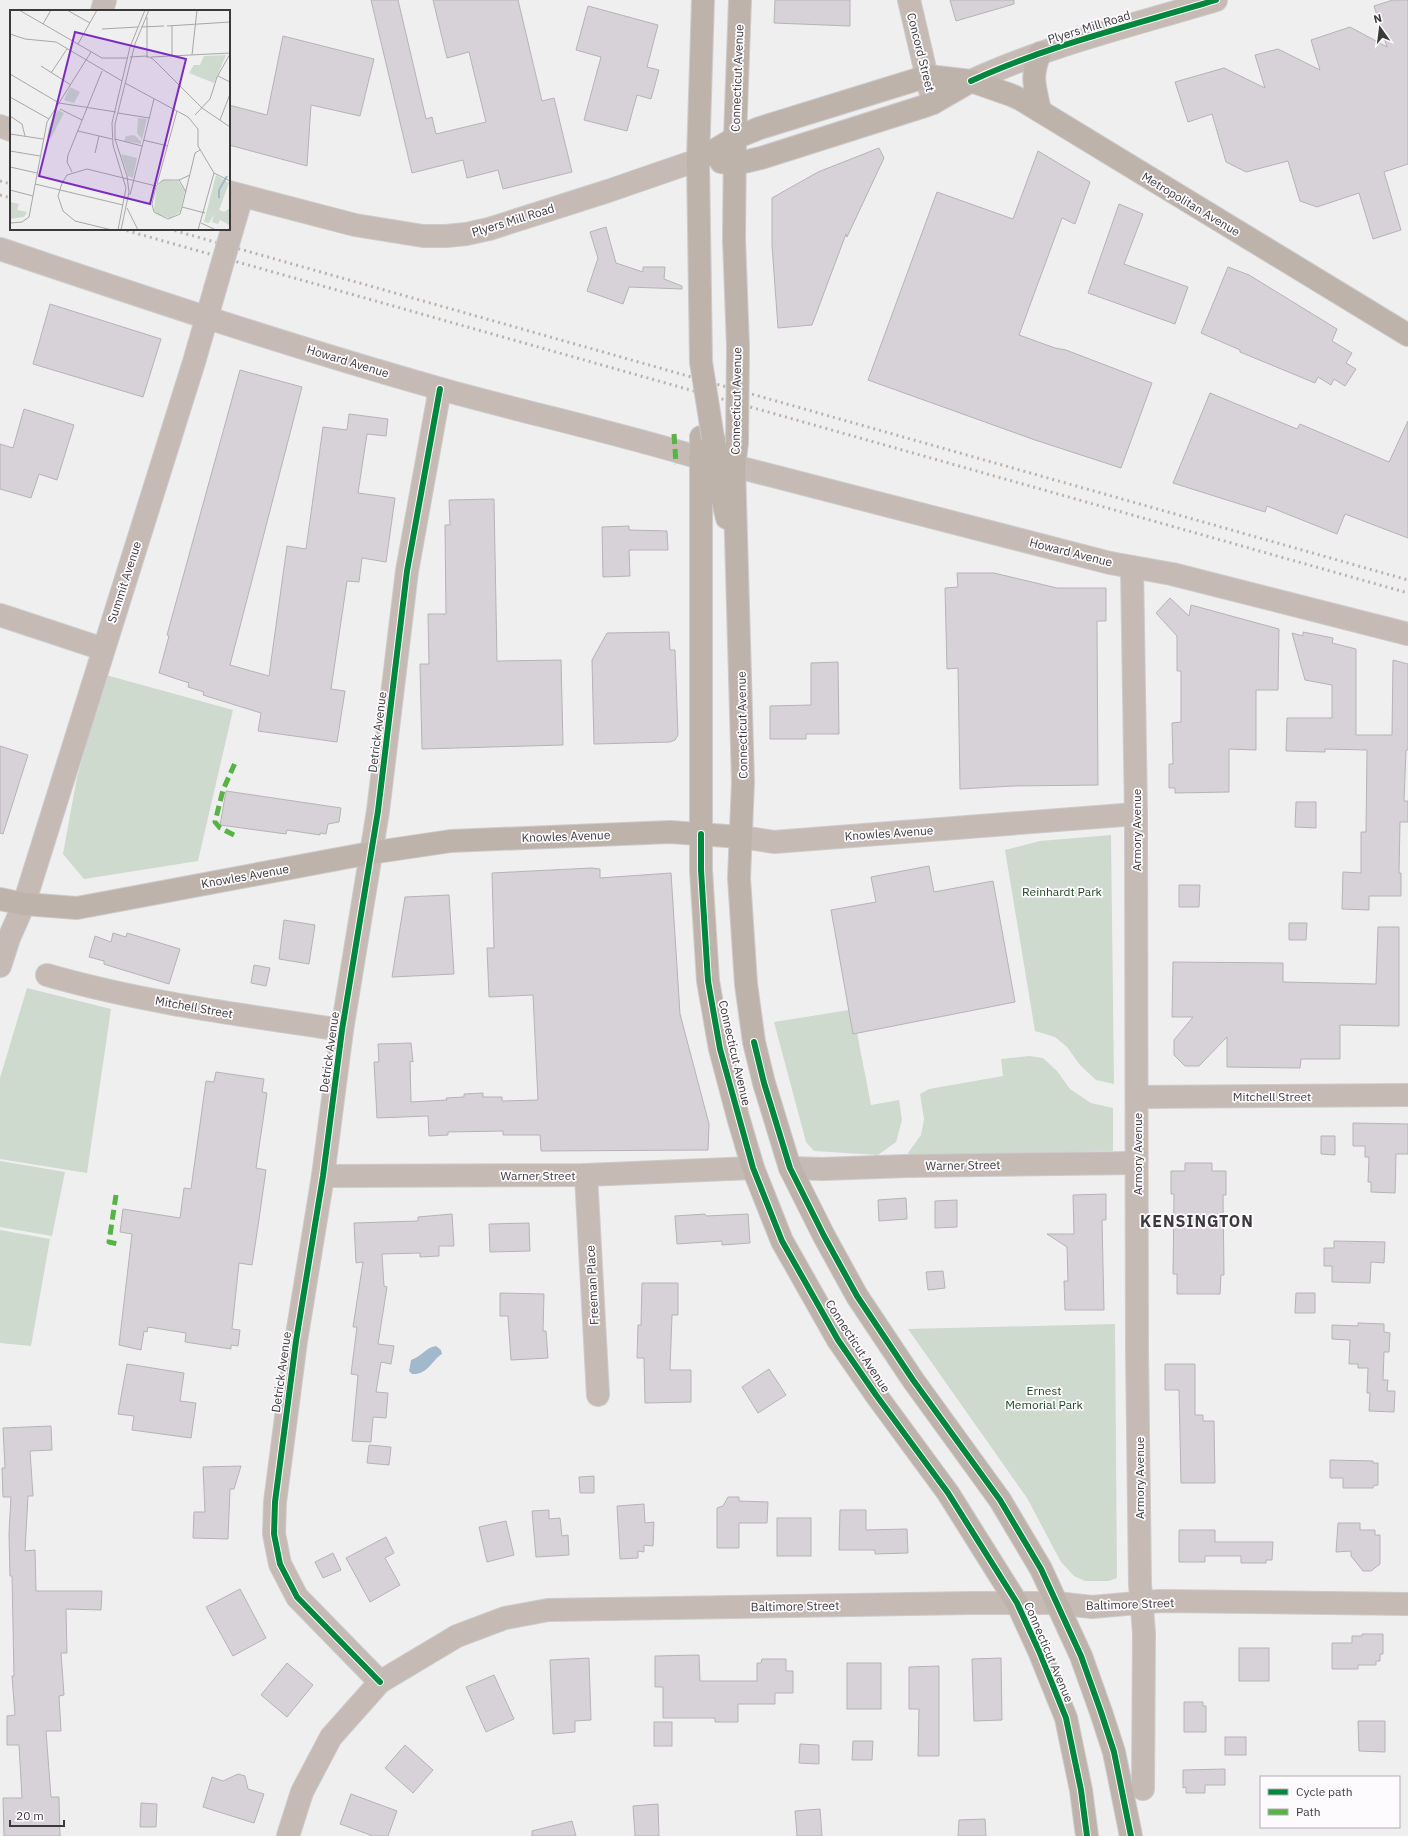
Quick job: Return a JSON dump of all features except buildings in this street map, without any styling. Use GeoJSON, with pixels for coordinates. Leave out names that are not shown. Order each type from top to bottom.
{"type":"FeatureCollection","features":[{"type":"Feature","properties":{"kind":"main road"},"geometry":{"type":"LineString","coordinates":[[703,0],[698,160],[701,362],[705,444],[710,467],[718,481],[737,558]]}},
{"type":"Feature","properties":{"kind":"main road","name":"Connecticut Avenue"},"geometry":{"type":"LineString","coordinates":[[740,0],[735,138],[734,239],[738,347],[737,443],[734,466],[743,782],[738,878],[746,984],[754,1042],[764,1083],[790,1168],[856,1296],[913,1380],[1000,1500],[1041,1568],[1081,1656],[1114,1752],[1130,1836]]}},
{"type":"Feature","properties":{"kind":"main road"},"geometry":{"type":"LineString","coordinates":[[1040,53],[1034,68],[1034,82],[1040,111]]}},
{"type":"Feature","properties":{"kind":"main road","name":"Plyers Mill Road"},"geometry":{"type":"LineString","coordinates":[[698,160],[735,138],[760,128],[928,76],[971,81]]}},
{"type":"Feature","properties":{"kind":"main road","name":"Plyers Mill Road"},"geometry":{"type":"LineString","coordinates":[[698,160],[735,164],[761,158],[933,103],[971,81]]}},
{"type":"Feature","properties":{"kind":"main road","name":"Metropolitan Avenue"},"geometry":{"type":"LineString","coordinates":[[971,81],[1011,95],[1040,111],[1408,334]]}},
{"type":"Feature","properties":{"kind":"main road"},"geometry":{"type":"LineString","coordinates":[[705,444],[718,449],[725,459],[734,466]]}},
{"type":"Feature","properties":{"kind":"main road","name":"Connecticut Avenue"},"geometry":{"type":"LineString","coordinates":[[705,444],[702,601],[701,870],[708,981],[720,1049],[753,1168],[782,1241],[838,1340],[948,1493],[1017,1603],[1039,1651],[1066,1718],[1081,1790],[1087,1836]]}},
{"type":"Feature","properties":{"kind":"main road","name":"Knowles Avenue"},"geometry":{"type":"LineString","coordinates":[[0,899],[24,904],[77,908],[370,853],[451,841],[666,832],[741,837]]}},
{"type":"Feature","properties":{"kind":"street"},"geometry":{"type":"LineString","coordinates":[[102,10],[105,0]]}},
{"type":"Feature","properties":{"kind":"street","name":"Concord Street"},"geometry":{"type":"LineString","coordinates":[[909,0],[928,76],[933,103]]}},
{"type":"Feature","properties":{"kind":"street","name":"Plyers Mill Road"},"geometry":{"type":"LineString","coordinates":[[971,81],[1008,64],[1040,53],[1216,0]]}},
{"type":"Feature","properties":{"kind":"street"},"geometry":{"type":"LineString","coordinates":[[0,126],[10,130]]}},
{"type":"Feature","properties":{"kind":"street","name":"Plyers Mill Road"},"geometry":{"type":"LineString","coordinates":[[235,194],[355,225],[417,235],[446,236],[466,234],[489,228],[608,191],[698,160]]}},
{"type":"Feature","properties":{"kind":"street","name":"Summit Avenue"},"geometry":{"type":"LineString","coordinates":[[0,966],[9,938],[24,904],[103,648],[194,362],[232,230],[235,194]]}},
{"type":"Feature","properties":{"kind":"street","name":"Howard Avenue"},"geometry":{"type":"LineString","coordinates":[[0,249],[206,318],[440,389],[649,442],[705,444]]}},
{"type":"Feature","properties":{"kind":"street","name":"Detrick Avenue"},"geometry":{"type":"LineString","coordinates":[[380,1682],[297,1597],[280,1564],[274,1534],[275,1502],[296,1340],[323,1176],[342,1030],[378,811],[407,571],[440,389]]}},
{"type":"Feature","properties":{"kind":"street","name":"Howard Avenue"},"geometry":{"type":"LineString","coordinates":[[734,466],[1132,567],[1172,574],[1408,634]]}},
{"type":"Feature","properties":{"kind":"street","name":"Armory Avenue"},"geometry":{"type":"LineString","coordinates":[[1132,567],[1136,814],[1136,1163],[1142,1603],[1144,1633],[1143,1789]]}},
{"type":"Feature","properties":{"kind":"street"},"geometry":{"type":"LineString","coordinates":[[0,615],[103,648]]}},
{"type":"Feature","properties":{"kind":"street","name":"Knowles Avenue"},"geometry":{"type":"LineString","coordinates":[[741,837],[774,842],[1136,814]]}},
{"type":"Feature","properties":{"kind":"street","name":"Mitchell Street"},"geometry":{"type":"LineString","coordinates":[[47,975],[93,989],[181,1006],[342,1030]]}},
{"type":"Feature","properties":{"kind":"street","name":"Mitchell Street"},"geometry":{"type":"LineString","coordinates":[[1136,1097],[1408,1096]]}},
{"type":"Feature","properties":{"kind":"street","name":"Warner Street"},"geometry":{"type":"LineString","coordinates":[[790,1168],[822,1169],[889,1166],[1136,1163]]}},
{"type":"Feature","properties":{"kind":"street","name":"Warner Street"},"geometry":{"type":"LineString","coordinates":[[323,1176],[586,1175],[753,1168]]}},
{"type":"Feature","properties":{"kind":"street","name":"Freeman Place"},"geometry":{"type":"LineString","coordinates":[[586,1175],[598,1395]]}},
{"type":"Feature","properties":{"kind":"street","name":"Baltimore Street"},"geometry":{"type":"LineString","coordinates":[[288,1836],[302,1792],[330,1737],[380,1682],[456,1636],[505,1618],[548,1610],[1017,1603],[1056,1603],[1092,1607],[1160,1601],[1408,1604]]}},
{"type":"Feature","properties":{"kind":"green space"},"geometry":{"type":"Polygon","coordinates":[[[106,675],[233,710],[198,861],[84,879],[63,854],[77,777],[106,675]]]}},
{"type":"Feature","properties":{"kind":"green space","name":"Reinhardt Park"},"geometry":{"type":"Polygon","coordinates":[[[1111,835],[1114,1084],[1096,1080],[1080,1065],[1067,1047],[1055,1037],[1035,1031],[1005,850],[1040,841],[1111,835]]]}},
{"type":"Feature","properties":{"kind":"green space"},"geometry":{"type":"Polygon","coordinates":[[[27,988],[111,1009],[87,1173],[0,1159],[0,1078],[27,988]]]}},
{"type":"Feature","properties":{"kind":"green space"},"geometry":{"type":"Polygon","coordinates":[[[849,1010],[857,1033],[871,1105],[899,1100],[902,1120],[896,1142],[878,1155],[814,1151],[806,1142],[774,1022],[849,1010]]]}},
{"type":"Feature","properties":{"kind":"green space"},"geometry":{"type":"Polygon","coordinates":[[[1029,1056],[1043,1058],[1057,1071],[1070,1089],[1091,1103],[1113,1108],[1113,1151],[910,1156],[908,1153],[921,1135],[924,1119],[920,1094],[929,1089],[1003,1076],[1001,1059],[1029,1056]]]}},
{"type":"Feature","properties":{"kind":"green space"},"geometry":{"type":"Polygon","coordinates":[[[0,1161],[65,1172],[52,1236],[0,1227],[0,1161]]]}},
{"type":"Feature","properties":{"kind":"green space"},"geometry":{"type":"Polygon","coordinates":[[[0,1230],[50,1239],[31,1346],[0,1343],[0,1230]]]}},
{"type":"Feature","properties":{"kind":"green space","name":"Ernest Memorial Park"},"geometry":{"type":"Polygon","coordinates":[[[1115,1324],[1117,1578],[1109,1581],[1085,1581],[1074,1576],[1061,1562],[1027,1498],[908,1329],[1115,1324]]]}},
{"type":"Feature","properties":{"kind":"water"},"geometry":{"type":"Polygon","coordinates":[[[436,1346],[441,1350],[442,1354],[426,1370],[417,1374],[412,1374],[409,1371],[411,1360],[436,1346]]]}},
{"type":"Feature","properties":{"kind":"railway"},"geometry":{"type":"LineString","coordinates":[[0,181],[10,184]]}},
{"type":"Feature","properties":{"kind":"railway"},"geometry":{"type":"LineString","coordinates":[[0,195],[10,198]]}},
{"type":"Feature","properties":{"kind":"railway"},"geometry":{"type":"LineString","coordinates":[[125,230],[1408,593]]}},
{"type":"Feature","properties":{"kind":"railway"},"geometry":{"type":"LineString","coordinates":[[173,230],[1408,580]]}},
{"type":"Feature","properties":{"kind":"marked path"},"geometry":{"type":"LineString","coordinates":[[674,434],[676,464]]}},
{"type":"Feature","properties":{"kind":"marked path"},"geometry":{"type":"LineString","coordinates":[[234,835],[220,828],[215,822],[223,790],[235,763]]}},
{"type":"Feature","properties":{"kind":"marked path"},"geometry":{"type":"LineString","coordinates":[[116,1195],[109,1242],[118,1244]]}},
{"type":"Feature","properties":{"kind":"cycle path"},"geometry":{"type":"LineString","coordinates":[[971,81],[1001,68],[1061,46],[1216,0]]}},
{"type":"Feature","properties":{"kind":"cycle path"},"geometry":{"type":"LineString","coordinates":[[380,1682],[297,1597],[280,1564],[274,1534],[275,1502],[296,1341],[323,1176],[342,1030],[378,811],[407,571],[440,389]]}},
{"type":"Feature","properties":{"kind":"cycle path"},"geometry":{"type":"LineString","coordinates":[[701,834],[701,870],[708,981],[720,1049],[753,1168],[782,1241],[838,1340],[876,1395],[948,1493],[1017,1603],[1039,1651],[1066,1718],[1081,1790],[1087,1836]]}},
{"type":"Feature","properties":{"kind":"cycle path"},"geometry":{"type":"LineString","coordinates":[[754,1042],[764,1083],[790,1168],[824,1236],[857,1296],[913,1380],[1000,1500],[1041,1569],[1081,1656],[1101,1712],[1114,1752],[1131,1836]]}},
{"type":"Feature","properties":{"kind":"district","name":"KENSINGTON"},"geometry":{"type":"Point","coordinates":[1197,1221]}}]}
